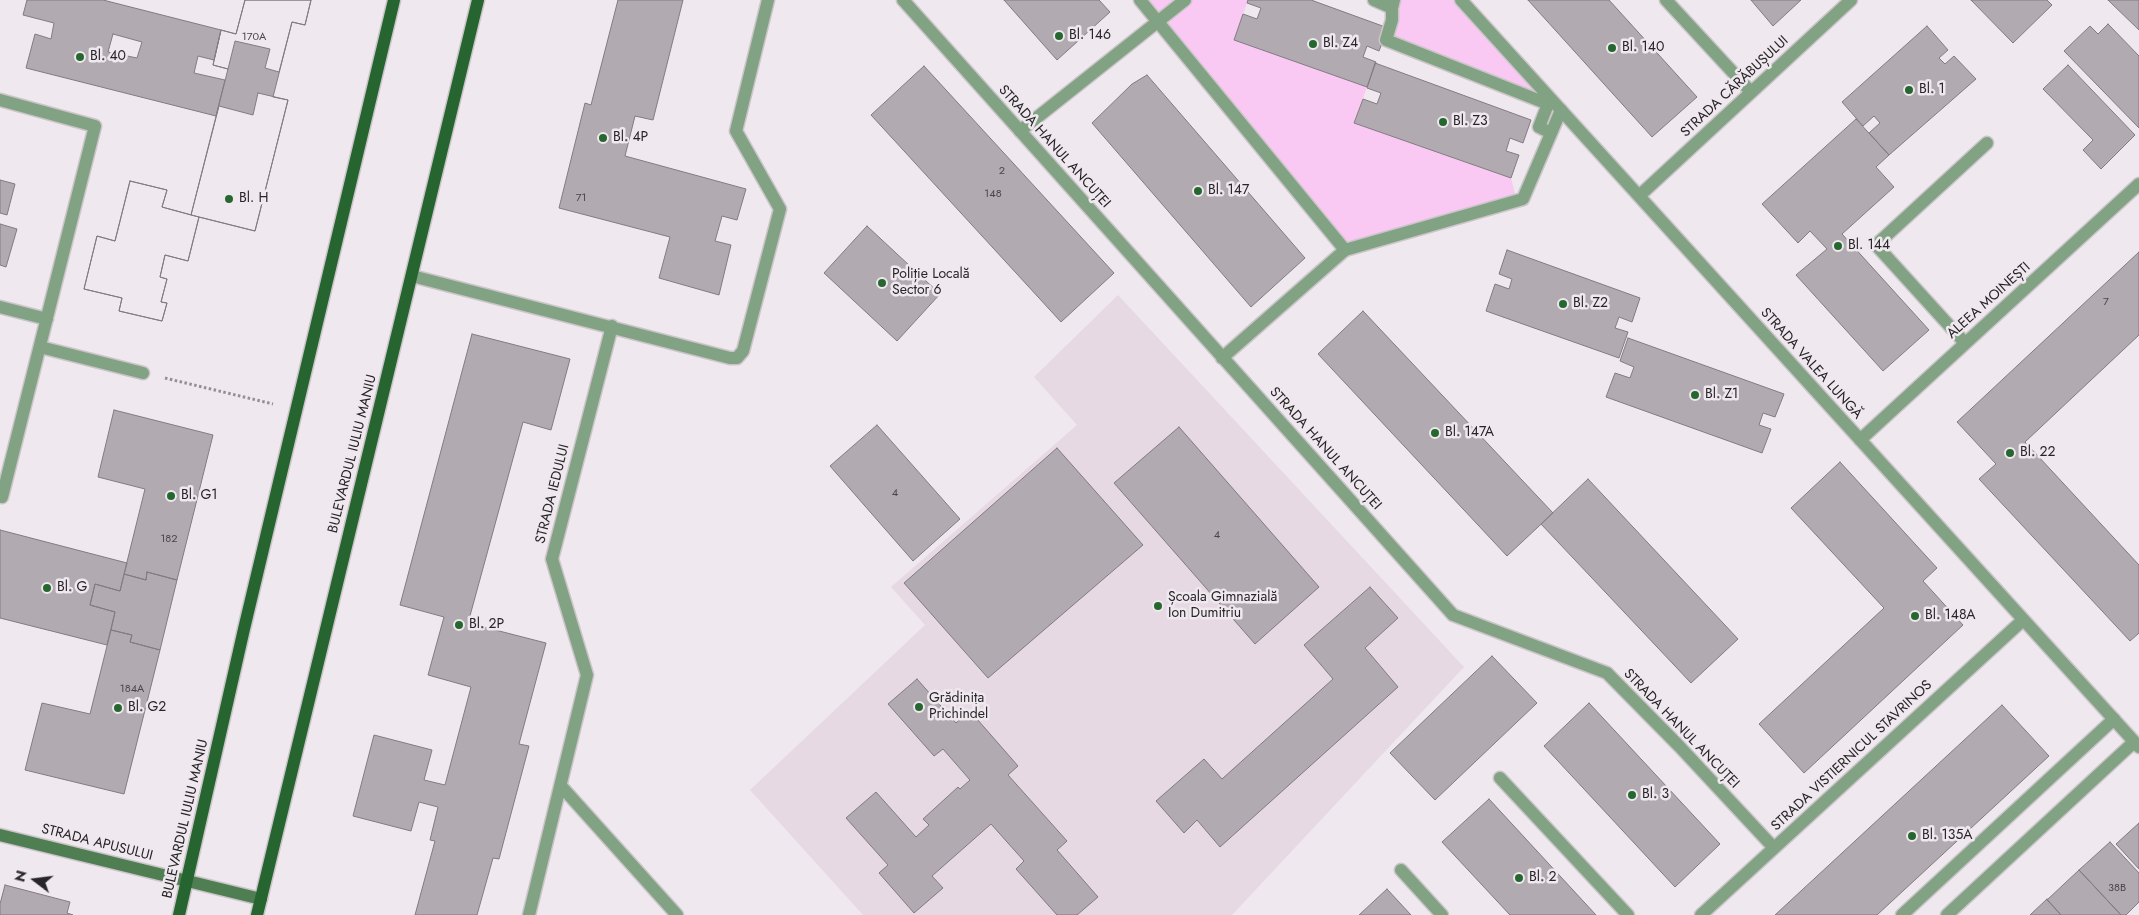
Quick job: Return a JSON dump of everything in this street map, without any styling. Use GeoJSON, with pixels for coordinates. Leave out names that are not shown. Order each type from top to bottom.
{"type":"FeatureCollection","features":[{"type":"Feature","properties":{"kind":"main road","name":"BULEVARDUL IULIU MANIU"},"geometry":{"type":"LineString","coordinates":[[179,915],[296,410],[394,0]]}},
{"type":"Feature","properties":{"kind":"main road","name":"BULEVARDUL IULIU MANIU"},"geometry":{"type":"LineString","coordinates":[[257,915],[478,0]]}},
{"type":"Feature","properties":{"kind":"main road","name":"STRADA APUSULUI"},"geometry":{"type":"LineString","coordinates":[[0,834],[187,882],[261,898]]}},
{"type":"Feature","properties":{"kind":"street"},"geometry":{"type":"LineString","coordinates":[[412,276],[612,326],[730,358],[737,358],[743,351],[780,208],[736,131],[768,0]]}},
{"type":"Feature","properties":{"kind":"street","name":"STRADA HANUL ANCUȚEI"},"geometry":{"type":"LineString","coordinates":[[903,0],[1454,615],[1607,673],[1679,746],[1774,848]]}},
{"type":"Feature","properties":{"kind":"street"},"geometry":{"type":"LineString","coordinates":[[1140,0],[1346,250]]}},
{"type":"Feature","properties":{"kind":"street"},"geometry":{"type":"LineString","coordinates":[[1020,131],[1185,0]]}},
{"type":"Feature","properties":{"kind":"street"},"geometry":{"type":"LineString","coordinates":[[1374,0],[1393,4],[1392,20],[1386,40],[1548,104],[1539,127],[1551,133]]}},
{"type":"Feature","properties":{"kind":"street","name":"STRADA VALEA LUNGĂ"},"geometry":{"type":"LineString","coordinates":[[1461,0],[2136,744]]}},
{"type":"Feature","properties":{"kind":"street"},"geometry":{"type":"LineString","coordinates":[[1666,0],[1751,92]]}},
{"type":"Feature","properties":{"kind":"street","name":"STRADA CĂRĂBUȘULUI"},"geometry":{"type":"LineString","coordinates":[[1639,196],[1852,0]]}},
{"type":"Feature","properties":{"kind":"street"},"geometry":{"type":"LineString","coordinates":[[0,100],[95,126],[2,497]]}},
{"type":"Feature","properties":{"kind":"street"},"geometry":{"type":"LineString","coordinates":[[1222,358],[1346,250],[1524,199],[1561,110]]}},
{"type":"Feature","properties":{"kind":"street"},"geometry":{"type":"LineString","coordinates":[[1966,343],[1876,245],[1987,143]]}},
{"type":"Feature","properties":{"kind":"street","name":"ALEEA MOINEȘTI"},"geometry":{"type":"LineString","coordinates":[[1860,440],[2139,184]]}},
{"type":"Feature","properties":{"kind":"street"},"geometry":{"type":"LineString","coordinates":[[0,307],[46,319]]}},
{"type":"Feature","properties":{"kind":"street","name":"STRADA IEDULUI"},"geometry":{"type":"LineString","coordinates":[[529,915],[588,675],[552,559],[612,326]]}},
{"type":"Feature","properties":{"kind":"street"},"geometry":{"type":"LineString","coordinates":[[40,347],[143,373]]}},
{"type":"Feature","properties":{"kind":"street","name":"STRADA VISTIERNICUL STAVRINOS"},"geometry":{"type":"LineString","coordinates":[[1702,915],[2023,620]]}},
{"type":"Feature","properties":{"kind":"street"},"geometry":{"type":"LineString","coordinates":[[1902,915],[2114,719]]}},
{"type":"Feature","properties":{"kind":"street"},"geometry":{"type":"LineString","coordinates":[[1947,915],[2136,744]]}},
{"type":"Feature","properties":{"kind":"street"},"geometry":{"type":"LineString","coordinates":[[1500,778],[1628,915]]}},
{"type":"Feature","properties":{"kind":"street"},"geometry":{"type":"LineString","coordinates":[[560,786],[677,915]]}},
{"type":"Feature","properties":{"kind":"street"},"geometry":{"type":"LineString","coordinates":[[1401,870],[1442,915]]}},
{"type":"Feature","properties":{"kind":"path"},"geometry":{"type":"LineString","coordinates":[[143,373],[296,410]]}},
{"type":"Feature","properties":{"kind":"shaded area"},"geometry":{"type":"Polygon","coordinates":[[[1140,0],[1184,0],[1158,21],[1140,0]]]}},
{"type":"Feature","properties":{"kind":"shaded area"},"geometry":{"type":"Polygon","coordinates":[[[1190,0],[1248,0],[1234,40],[1367,87],[1354,123],[1511,178],[1517,201],[1345,250],[1161,25],[1190,0]]]}},
{"type":"Feature","properties":{"kind":"shaded area"},"geometry":{"type":"Polygon","coordinates":[[[1374,0],[1460,0],[1558,110],[1383,41],[1392,8],[1374,0]]]}},
{"type":"Feature","properties":{"kind":"shaded area","name":"Școala Gimnazială Ion Dumitriu"},"geometry":{"type":"Polygon","coordinates":[[[1118,295],[1464,667],[1232,915],[863,915],[750,790],[925,625],[891,587],[1077,425],[1034,377],[1118,295]]]}},
{"type":"Feature","properties":{"kind":"building","name":"Bl. 40"},"geometry":{"type":"Polygon","coordinates":[[[27,0],[103,0],[221,30],[214,60],[198,56],[194,73],[225,80],[216,116],[26,68],[35,34],[51,39],[54,23],[23,15],[27,0]],[[113,34],[108,52],[137,58],[142,42],[113,34]]]}},
{"type":"Feature","properties":{"kind":"building"},"geometry":{"type":"Polygon","coordinates":[[[245,0],[311,0],[305,25],[292,22],[279,72],[265,68],[270,49],[235,41],[228,69],[213,65],[221,30],[236,34],[245,0]]]}},
{"type":"Feature","properties":{"kind":"building"},"geometry":{"type":"Polygon","coordinates":[[[245,0],[311,0],[305,25],[292,22],[273,97],[288,100],[255,231],[191,215],[228,69],[213,65],[221,30],[236,34],[245,0]]]}},
{"type":"Feature","properties":{"kind":"building","name":"Bl. 4P"},"geometry":{"type":"Polygon","coordinates":[[[618,0],[683,0],[653,120],[635,116],[625,156],[746,189],[737,220],[722,216],[715,241],[731,245],[719,295],[659,278],[670,237],[559,208],[585,103],[591,105],[618,0]]]}},
{"type":"Feature","properties":{"kind":"building","name":"Bl. 146"},"geometry":{"type":"Polygon","coordinates":[[[1004,0],[1099,0],[1110,12],[1057,60],[1004,0]]]}},
{"type":"Feature","properties":{"kind":"building","name":"Bl. Z4"},"geometry":{"type":"Polygon","coordinates":[[[1248,0],[1311,0],[1388,28],[1379,51],[1367,46],[1363,57],[1376,62],[1367,87],[1234,40],[1243,14],[1257,19],[1261,8],[1247,3],[1248,0]]]}},
{"type":"Feature","properties":{"kind":"building","name":"Bl. 140"},"geometry":{"type":"Polygon","coordinates":[[[1528,0],[1609,0],[1697,97],[1652,137],[1528,0]]]}},
{"type":"Feature","properties":{"kind":"building"},"geometry":{"type":"Polygon","coordinates":[[[1751,0],[1801,0],[1773,26],[1751,0]]]}},
{"type":"Feature","properties":{"kind":"building"},"geometry":{"type":"Polygon","coordinates":[[[1971,0],[2047,0],[2052,5],[2013,43],[1971,0]]]}},
{"type":"Feature","properties":{"kind":"building"},"geometry":{"type":"Polygon","coordinates":[[[2108,0],[2139,0],[2139,30],[2108,0]]]}},
{"type":"Feature","properties":{"kind":"building"},"geometry":{"type":"Polygon","coordinates":[[[2108,24],[2139,56],[2139,128],[2064,51],[2090,26],[2098,34],[2108,24]]]}},
{"type":"Feature","properties":{"kind":"building","name":"Bl. 1"},"geometry":{"type":"Polygon","coordinates":[[[1927,26],[1948,50],[1939,58],[1945,64],[1954,56],[1976,79],[1889,155],[1869,133],[1880,123],[1874,116],[1863,126],[1842,102],[1927,26]]]}},
{"type":"Feature","properties":{"kind":"building","name":"Bl. Z3"},"geometry":{"type":"Polygon","coordinates":[[[1375,63],[1531,120],[1523,143],[1510,138],[1506,151],[1519,155],[1511,178],[1354,123],[1363,99],[1377,104],[1381,93],[1367,88],[1375,63]]]}},
{"type":"Feature","properties":{"kind":"building"},"geometry":{"type":"Polygon","coordinates":[[[2068,65],[2135,135],[2101,169],[2083,150],[2093,140],[2043,89],[2068,65]]]}},
{"type":"Feature","properties":{"kind":"building"},"geometry":{"type":"Polygon","coordinates":[[[924,66],[1114,273],[1061,322],[871,115],[924,66]]]}},
{"type":"Feature","properties":{"kind":"building","name":"Bl. 147"},"geometry":{"type":"Polygon","coordinates":[[[1147,75],[1305,258],[1251,307],[1092,123],[1132,84],[1147,75]]]}},
{"type":"Feature","properties":{"kind":"building","name":"Bl. H"},"geometry":{"type":"Polygon","coordinates":[[[258,93],[288,100],[255,231],[199,217],[188,261],[165,255],[160,277],[167,279],[161,302],[167,303],[162,321],[119,311],[122,298],[84,289],[97,236],[115,241],[130,181],[167,190],[162,207],[191,215],[219,106],[253,115],[258,93]]]}},
{"type":"Feature","properties":{"kind":"building","name":"Bl. 144"},"geometry":{"type":"Polygon","coordinates":[[[1856,119],[1889,155],[1876,167],[1894,187],[1842,234],[1929,330],[1883,371],[1796,275],[1827,249],[1810,231],[1798,243],[1762,204],[1856,119]]]}},
{"type":"Feature","properties":{"kind":"building"},"geometry":{"type":"Polygon","coordinates":[[[0,180],[15,184],[7,215],[0,213],[0,180]]]}},
{"type":"Feature","properties":{"kind":"building"},"geometry":{"type":"Polygon","coordinates":[[[130,181],[167,190],[162,207],[199,217],[188,261],[165,255],[160,277],[167,279],[161,302],[167,303],[162,321],[119,311],[122,298],[84,289],[97,236],[115,241],[130,181]]]}},
{"type":"Feature","properties":{"kind":"building"},"geometry":{"type":"Polygon","coordinates":[[[0,224],[17,229],[6,267],[0,265],[0,224]]]}},
{"type":"Feature","properties":{"kind":"building","name":"Poliție Locală Sector 6"},"geometry":{"type":"Polygon","coordinates":[[[867,226],[940,294],[897,341],[824,273],[867,226]]]}},
{"type":"Feature","properties":{"kind":"building","name":"Bl. Z2"},"geometry":{"type":"Polygon","coordinates":[[[1507,250],[1640,298],[1632,322],[1619,317],[1615,328],[1628,332],[1619,358],[1486,311],[1495,284],[1509,289],[1512,279],[1499,274],[1507,250]]]}},
{"type":"Feature","properties":{"kind":"building","name":"Bl. 22"},"geometry":{"type":"Polygon","coordinates":[[[2139,252],[2139,335],[2025,442],[2139,565],[2139,633],[2130,641],[1979,479],[1996,464],[1957,422],[2139,252]]]}},
{"type":"Feature","properties":{"kind":"building","name":"Bl. 147A"},"geometry":{"type":"Polygon","coordinates":[[[1363,311],[1553,513],[1507,556],[1318,354],[1363,311]]]}},
{"type":"Feature","properties":{"kind":"building","name":"Bl. 2P"},"geometry":{"type":"Polygon","coordinates":[[[472,334],[570,359],[551,430],[523,422],[468,623],[546,643],[519,744],[529,746],[499,859],[493,858],[477,915],[415,915],[435,841],[430,840],[438,807],[419,802],[411,831],[353,816],[374,735],[432,750],[424,780],[445,785],[471,687],[428,675],[444,617],[400,605],[472,334]]]}},
{"type":"Feature","properties":{"kind":"building","name":"Bl. Z1"},"geometry":{"type":"Polygon","coordinates":[[[1628,338],[1784,394],[1775,417],[1763,413],[1759,425],[1771,429],[1762,453],[1606,397],[1615,373],[1630,378],[1634,367],[1620,361],[1628,338]]]}},
{"type":"Feature","properties":{"kind":"building","name":"Bl. G1"},"geometry":{"type":"Polygon","coordinates":[[[114,410],[213,435],[177,580],[147,572],[146,580],[124,574],[145,489],[98,477],[114,410]]]}},
{"type":"Feature","properties":{"kind":"building"},"geometry":{"type":"Polygon","coordinates":[[[877,425],[960,519],[913,561],[830,466],[877,425]]]}},
{"type":"Feature","properties":{"kind":"building"},"geometry":{"type":"Polygon","coordinates":[[[1179,427],[1319,587],[1255,644],[1114,483],[1179,427]]]}},
{"type":"Feature","properties":{"kind":"building"},"geometry":{"type":"Polygon","coordinates":[[[1057,448],[1143,545],[988,678],[904,583],[1057,448]]]}},
{"type":"Feature","properties":{"kind":"building","name":"Bl. 148A"},"geometry":{"type":"Polygon","coordinates":[[[1840,462],[1937,568],[1923,581],[1963,625],[1804,773],[1759,724],[1884,608],[1791,508],[1840,462]]]}},
{"type":"Feature","properties":{"kind":"building"},"geometry":{"type":"Polygon","coordinates":[[[1588,479],[1738,639],[1691,683],[1541,524],[1588,479]]]}},
{"type":"Feature","properties":{"kind":"building","name":"Bl. G"},"geometry":{"type":"Polygon","coordinates":[[[0,530],[127,563],[120,591],[95,584],[90,605],[115,612],[107,645],[0,618],[0,530]]]}},
{"type":"Feature","properties":{"kind":"building"},"geometry":{"type":"Polygon","coordinates":[[[147,572],[177,580],[160,650],[130,642],[132,635],[111,630],[115,612],[90,605],[95,584],[120,591],[124,574],[146,580],[147,572]]]}},
{"type":"Feature","properties":{"kind":"building"},"geometry":{"type":"Polygon","coordinates":[[[1370,587],[1398,618],[1365,648],[1398,687],[1220,847],[1197,820],[1184,833],[1156,801],[1204,759],[1222,779],[1333,679],[1304,645],[1370,587]]]}},
{"type":"Feature","properties":{"kind":"building","name":"Bl. G2"},"geometry":{"type":"Polygon","coordinates":[[[111,630],[132,635],[130,642],[160,650],[124,794],[25,770],[42,703],[90,714],[111,630]]]}},
{"type":"Feature","properties":{"kind":"building"},"geometry":{"type":"Polygon","coordinates":[[[1492,656],[1537,703],[1435,800],[1390,753],[1492,656]]]}},
{"type":"Feature","properties":{"kind":"building"},"geometry":{"type":"Polygon","coordinates":[[[917,679],[956,723],[970,711],[1018,766],[1008,775],[1067,841],[1057,850],[1098,897],[1077,915],[1057,915],[1016,869],[1024,861],[991,824],[932,876],[943,888],[914,913],[879,873],[888,865],[846,818],[876,792],[916,837],[929,825],[923,819],[958,787],[960,789],[970,780],[943,749],[934,756],[888,704],[917,679]]]}},
{"type":"Feature","properties":{"kind":"building","name":"Bl. 3"},"geometry":{"type":"Polygon","coordinates":[[[1589,703],[1720,844],[1675,887],[1544,746],[1589,703]]]}},
{"type":"Feature","properties":{"kind":"building","name":"Bl. 135A"},"geometry":{"type":"Polygon","coordinates":[[[2002,705],[2049,756],[1877,915],[1775,915],[2002,705]]]}},
{"type":"Feature","properties":{"kind":"building","name":"Bl. 2"},"geometry":{"type":"Polygon","coordinates":[[[1489,799],[1596,915],[1510,915],[1442,842],[1489,799]]]}},
{"type":"Feature","properties":{"kind":"building"},"geometry":{"type":"Polygon","coordinates":[[[2139,823],[2139,869],[2116,844],[2139,823]]]}},
{"type":"Feature","properties":{"kind":"building"},"geometry":{"type":"Polygon","coordinates":[[[2110,842],[2139,873],[2139,902],[2126,915],[2121,915],[2079,870],[2110,842]]]}},
{"type":"Feature","properties":{"kind":"building"},"geometry":{"type":"Polygon","coordinates":[[[2079,870],[2121,915],[2061,915],[2047,900],[2079,870]]]}},
{"type":"Feature","properties":{"kind":"building"},"geometry":{"type":"Polygon","coordinates":[[[5,885],[70,902],[67,913],[73,915],[0,915],[0,904],[5,885]]]}},
{"type":"Feature","properties":{"kind":"building"},"geometry":{"type":"Polygon","coordinates":[[[1387,889],[1411,915],[1359,915],[1387,889]]]}},
{"type":"Feature","properties":{"kind":"building"},"geometry":{"type":"Polygon","coordinates":[[[2047,899],[2061,915],[2030,915],[2047,899]]]}},
{"type":"Feature","properties":{"kind":"place","name":"Bl. 146"},"geometry":{"type":"Point","coordinates":[1059,36]}},
{"type":"Feature","properties":{"kind":"place","name":"Bl. Z4"},"geometry":{"type":"Point","coordinates":[1313,44]}},
{"type":"Feature","properties":{"kind":"place","name":"Bl. 140"},"geometry":{"type":"Point","coordinates":[1612,48]}},
{"type":"Feature","properties":{"kind":"place","name":"Bl. 40"},"geometry":{"type":"Point","coordinates":[80,57]}},
{"type":"Feature","properties":{"kind":"place","name":"Bl. 1"},"geometry":{"type":"Point","coordinates":[1909,90]}},
{"type":"Feature","properties":{"kind":"place","name":"Bl. Z3"},"geometry":{"type":"Point","coordinates":[1443,122]}},
{"type":"Feature","properties":{"kind":"place","name":"Bl. 4P"},"geometry":{"type":"Point","coordinates":[603,138]}},
{"type":"Feature","properties":{"kind":"place","name":"Bl. 147"},"geometry":{"type":"Point","coordinates":[1198,191]}},
{"type":"Feature","properties":{"kind":"place","name":"Bl. H"},"geometry":{"type":"Point","coordinates":[229,199]}},
{"type":"Feature","properties":{"kind":"place","name":"Bl. 144"},"geometry":{"type":"Point","coordinates":[1838,246]}},
{"type":"Feature","properties":{"kind":"place","name":"Poliție Locală Sector 6"},"geometry":{"type":"Point","coordinates":[882,283]}},
{"type":"Feature","properties":{"kind":"place","name":"Bl. Z2"},"geometry":{"type":"Point","coordinates":[1563,304]}},
{"type":"Feature","properties":{"kind":"place","name":"Bl. Z1"},"geometry":{"type":"Point","coordinates":[1695,395]}},
{"type":"Feature","properties":{"kind":"place","name":"Bl. 147A"},"geometry":{"type":"Point","coordinates":[1435,433]}},
{"type":"Feature","properties":{"kind":"place","name":"Bl. 22"},"geometry":{"type":"Point","coordinates":[2010,453]}},
{"type":"Feature","properties":{"kind":"place","name":"Bl. G1"},"geometry":{"type":"Point","coordinates":[171,496]}},
{"type":"Feature","properties":{"kind":"place","name":"Bl. G"},"geometry":{"type":"Point","coordinates":[47,588]}},
{"type":"Feature","properties":{"kind":"place","name":"Școala Gimnazială Ion Dumitriu"},"geometry":{"type":"Point","coordinates":[1158,606]}},
{"type":"Feature","properties":{"kind":"place","name":"Bl. 148A"},"geometry":{"type":"Point","coordinates":[1915,616]}},
{"type":"Feature","properties":{"kind":"place","name":"Bl. 2P"},"geometry":{"type":"Point","coordinates":[459,625]}},
{"type":"Feature","properties":{"kind":"place","name":"Grădinița Prichindel"},"geometry":{"type":"Point","coordinates":[919,707]}},
{"type":"Feature","properties":{"kind":"place","name":"Bl. G2"},"geometry":{"type":"Point","coordinates":[118,708]}},
{"type":"Feature","properties":{"kind":"place","name":"Bl. 3"},"geometry":{"type":"Point","coordinates":[1632,795]}},
{"type":"Feature","properties":{"kind":"place","name":"Bl. 135A"},"geometry":{"type":"Point","coordinates":[1912,836]}},
{"type":"Feature","properties":{"kind":"place","name":"Bl. 2"},"geometry":{"type":"Point","coordinates":[1519,878]}}]}
